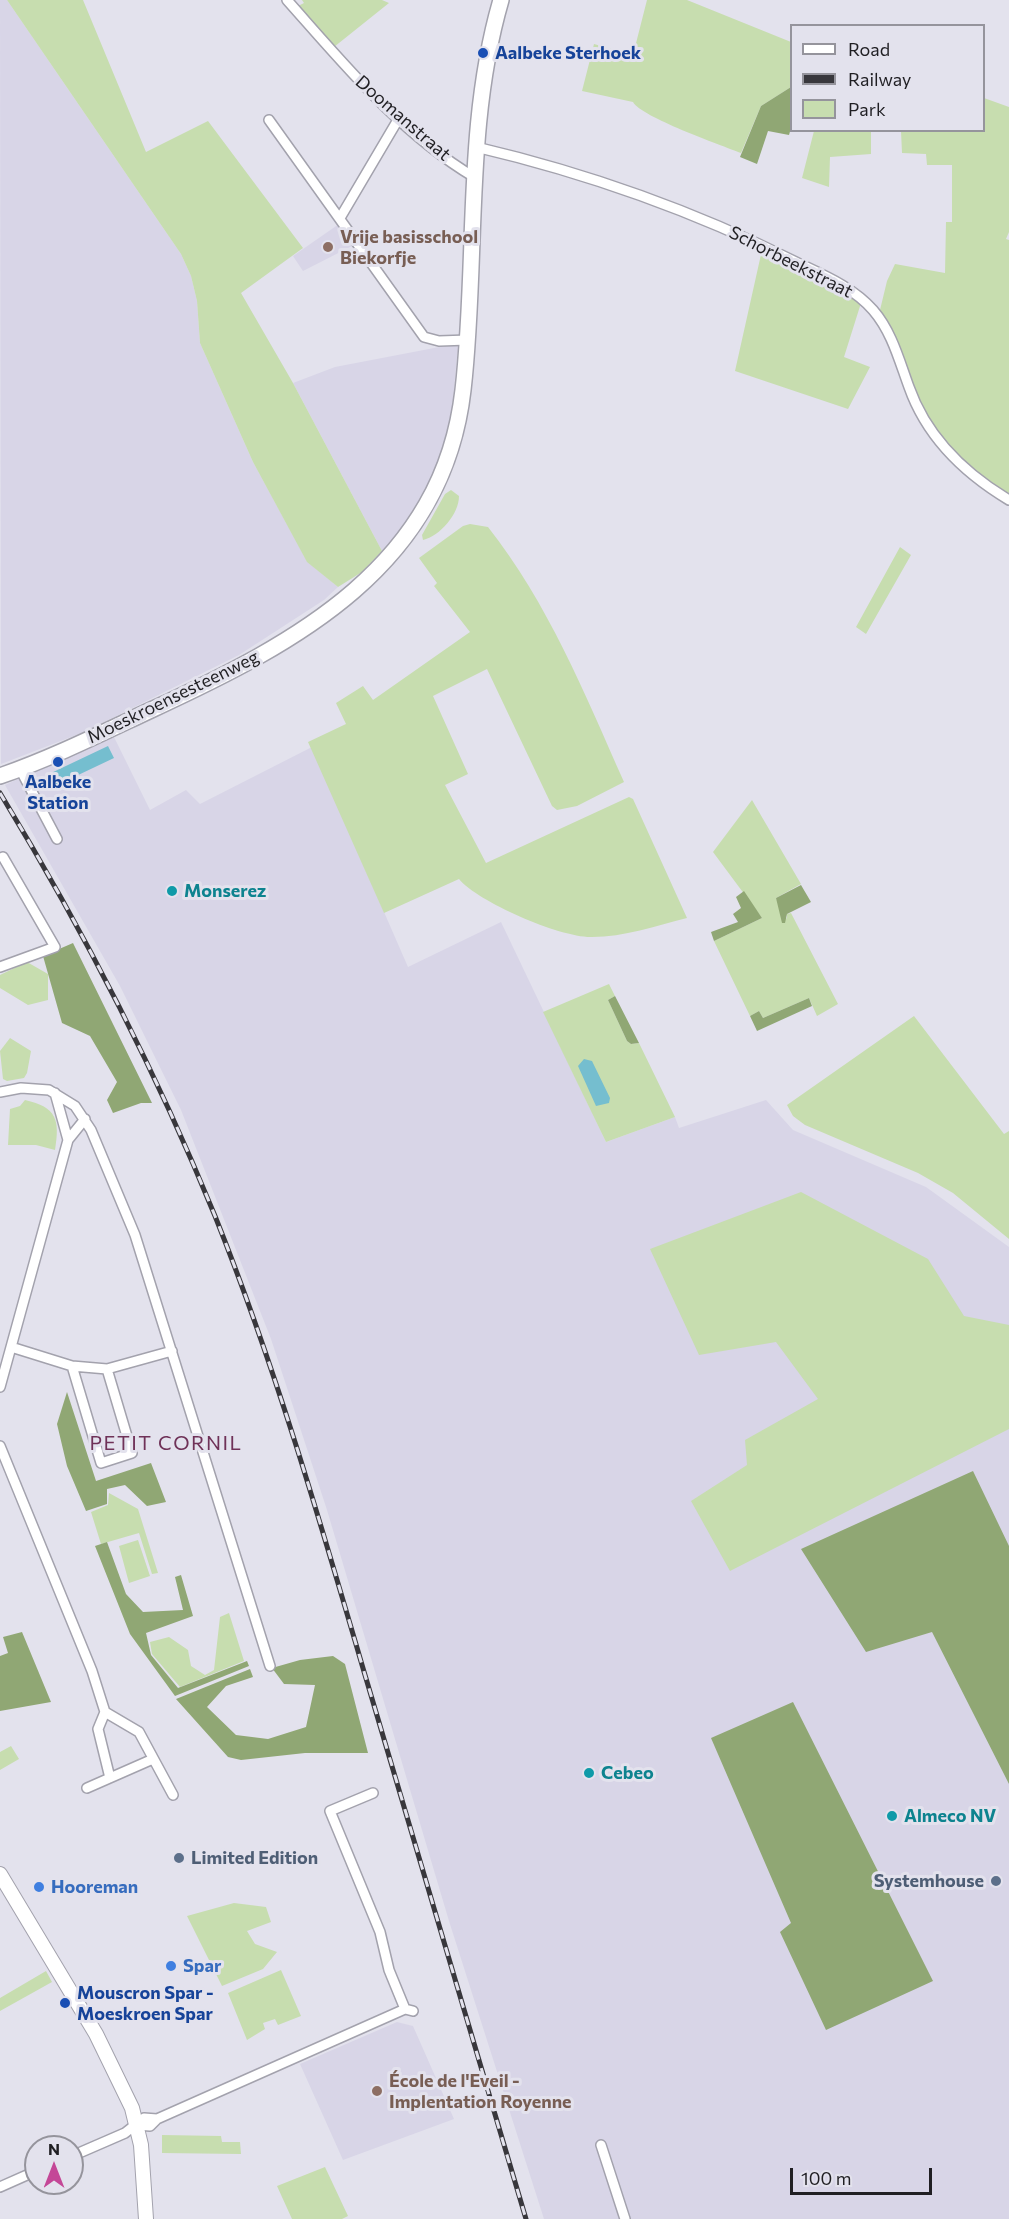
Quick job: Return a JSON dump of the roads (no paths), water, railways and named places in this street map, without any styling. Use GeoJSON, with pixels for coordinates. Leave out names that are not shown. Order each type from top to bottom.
{"type":"FeatureCollection","features":[{"type":"Feature","properties":{"kind":"main road","name":"Moeskroensesteenweg"},"geometry":{"type":"LineString","coordinates":[[0,776],[194,690],[269,649],[336,606],[382,567],[426,510],[444,468],[460,412],[468,340],[476,147],[486,73],[501,0]]}},
{"type":"Feature","properties":{"kind":"main road"},"geometry":{"type":"LineString","coordinates":[[0,1874],[118,2074],[132,2108],[141,2145],[146,2219]]}},
{"type":"Feature","properties":{"kind":"street","name":"Doomanstraat"},"geometry":{"type":"LineString","coordinates":[[288,0],[365,88],[474,177]]}},
{"type":"Feature","properties":{"kind":"street"},"geometry":{"type":"LineString","coordinates":[[340,218],[399,118]]}},
{"type":"Feature","properties":{"kind":"street"},"geometry":{"type":"LineString","coordinates":[[269,120],[424,338],[439,341],[468,340]]}},
{"type":"Feature","properties":{"kind":"street","name":"Schorbeekstraat"},"geometry":{"type":"LineString","coordinates":[[476,147],[606,183],[703,218],[851,290],[874,311],[890,334],[910,390],[934,437],[963,469],[1009,500]]}},
{"type":"Feature","properties":{"kind":"street"},"geometry":{"type":"LineString","coordinates":[[20,769],[57,839]]}},
{"type":"Feature","properties":{"kind":"street"},"geometry":{"type":"LineString","coordinates":[[0,967],[56,947],[3,857]]}},
{"type":"Feature","properties":{"kind":"street"},"geometry":{"type":"LineString","coordinates":[[0,1091],[35,1088],[56,1093],[75,1106],[85,1119],[135,1235],[270,1666]]}},
{"type":"Feature","properties":{"kind":"street"},"geometry":{"type":"LineString","coordinates":[[56,1093],[68,1140]]}},
{"type":"Feature","properties":{"kind":"street"},"geometry":{"type":"LineString","coordinates":[[0,1387],[68,1140],[85,1119]]}},
{"type":"Feature","properties":{"kind":"street"},"geometry":{"type":"LineString","coordinates":[[11,1347],[72,1366],[107,1369],[172,1351]]}},
{"type":"Feature","properties":{"kind":"street"},"geometry":{"type":"LineString","coordinates":[[72,1366],[101,1463],[132,1453],[107,1369]]}},
{"type":"Feature","properties":{"kind":"street"},"geometry":{"type":"LineString","coordinates":[[0,1446],[88,1659],[105,1712],[98,1729],[110,1778]]}},
{"type":"Feature","properties":{"kind":"street"},"geometry":{"type":"LineString","coordinates":[[105,1712],[139,1732],[173,1795]]}},
{"type":"Feature","properties":{"kind":"street"},"geometry":{"type":"LineString","coordinates":[[87,1788],[153,1759]]}},
{"type":"Feature","properties":{"kind":"street"},"geometry":{"type":"LineString","coordinates":[[84,2150],[136,2126],[150,2126],[157,2118],[409,2010],[389,1970],[380,1932],[330,1811],[374,1793]]}},
{"type":"Feature","properties":{"kind":"street"},"geometry":{"type":"LineString","coordinates":[[601,2145],[625,2219]]}},
{"type":"Feature","properties":{"kind":"street"},"geometry":{"type":"LineString","coordinates":[[0,2187],[24,2176]]}},
{"type":"Feature","properties":{"kind":"water"},"geometry":{"type":"Polygon","coordinates":[[[108,746],[114,758],[55,786],[49,774],[108,746]]]}},
{"type":"Feature","properties":{"kind":"water"},"geometry":{"type":"Polygon","coordinates":[[[584,1059],[592,1061],[610,1098],[609,1103],[596,1106],[578,1066],[584,1059]]]}},
{"type":"Feature","properties":{"kind":"railway"},"geometry":{"type":"LineString","coordinates":[[0,793],[60,895],[116,1000],[168,1107],[237,1272],[314,1502],[526,2219]]}},
{"type":"Feature","properties":{"kind":"place","name":"Aalbeke Sterhoek"},"geometry":{"type":"Point","coordinates":[483,53]}},
{"type":"Feature","properties":{"kind":"place","name":"Vrije basisschool Biekorfje"},"geometry":{"type":"Point","coordinates":[328,247]}},
{"type":"Feature","properties":{"kind":"place","name":"Aalbeke Station"},"geometry":{"type":"Point","coordinates":[58,762]}},
{"type":"Feature","properties":{"kind":"place","name":"Monserez"},"geometry":{"type":"Point","coordinates":[172,891]}},
{"type":"Feature","properties":{"kind":"place","name":"Cebeo"},"geometry":{"type":"Point","coordinates":[589,1773]}},
{"type":"Feature","properties":{"kind":"place","name":"Almeco NV"},"geometry":{"type":"Point","coordinates":[892,1816]}},
{"type":"Feature","properties":{"kind":"place","name":"Limited Edition"},"geometry":{"type":"Point","coordinates":[179,1858]}},
{"type":"Feature","properties":{"kind":"place","name":"Systemhouse"},"geometry":{"type":"Point","coordinates":[996,1881]}},
{"type":"Feature","properties":{"kind":"place","name":"Hooreman"},"geometry":{"type":"Point","coordinates":[39,1887]}},
{"type":"Feature","properties":{"kind":"place","name":"Spar"},"geometry":{"type":"Point","coordinates":[171,1966]}},
{"type":"Feature","properties":{"kind":"place","name":"Mouscron Spar - Moeskroen Spar"},"geometry":{"type":"Point","coordinates":[65,2003]}},
{"type":"Feature","properties":{"kind":"place","name":"École de l'Eveil - Implentation Royenne"},"geometry":{"type":"Point","coordinates":[377,2091]}},
{"type":"Feature","properties":{"kind":"district","name":"PETIT CORNIL"},"geometry":{"type":"Point","coordinates":[166,1443]}}]}
